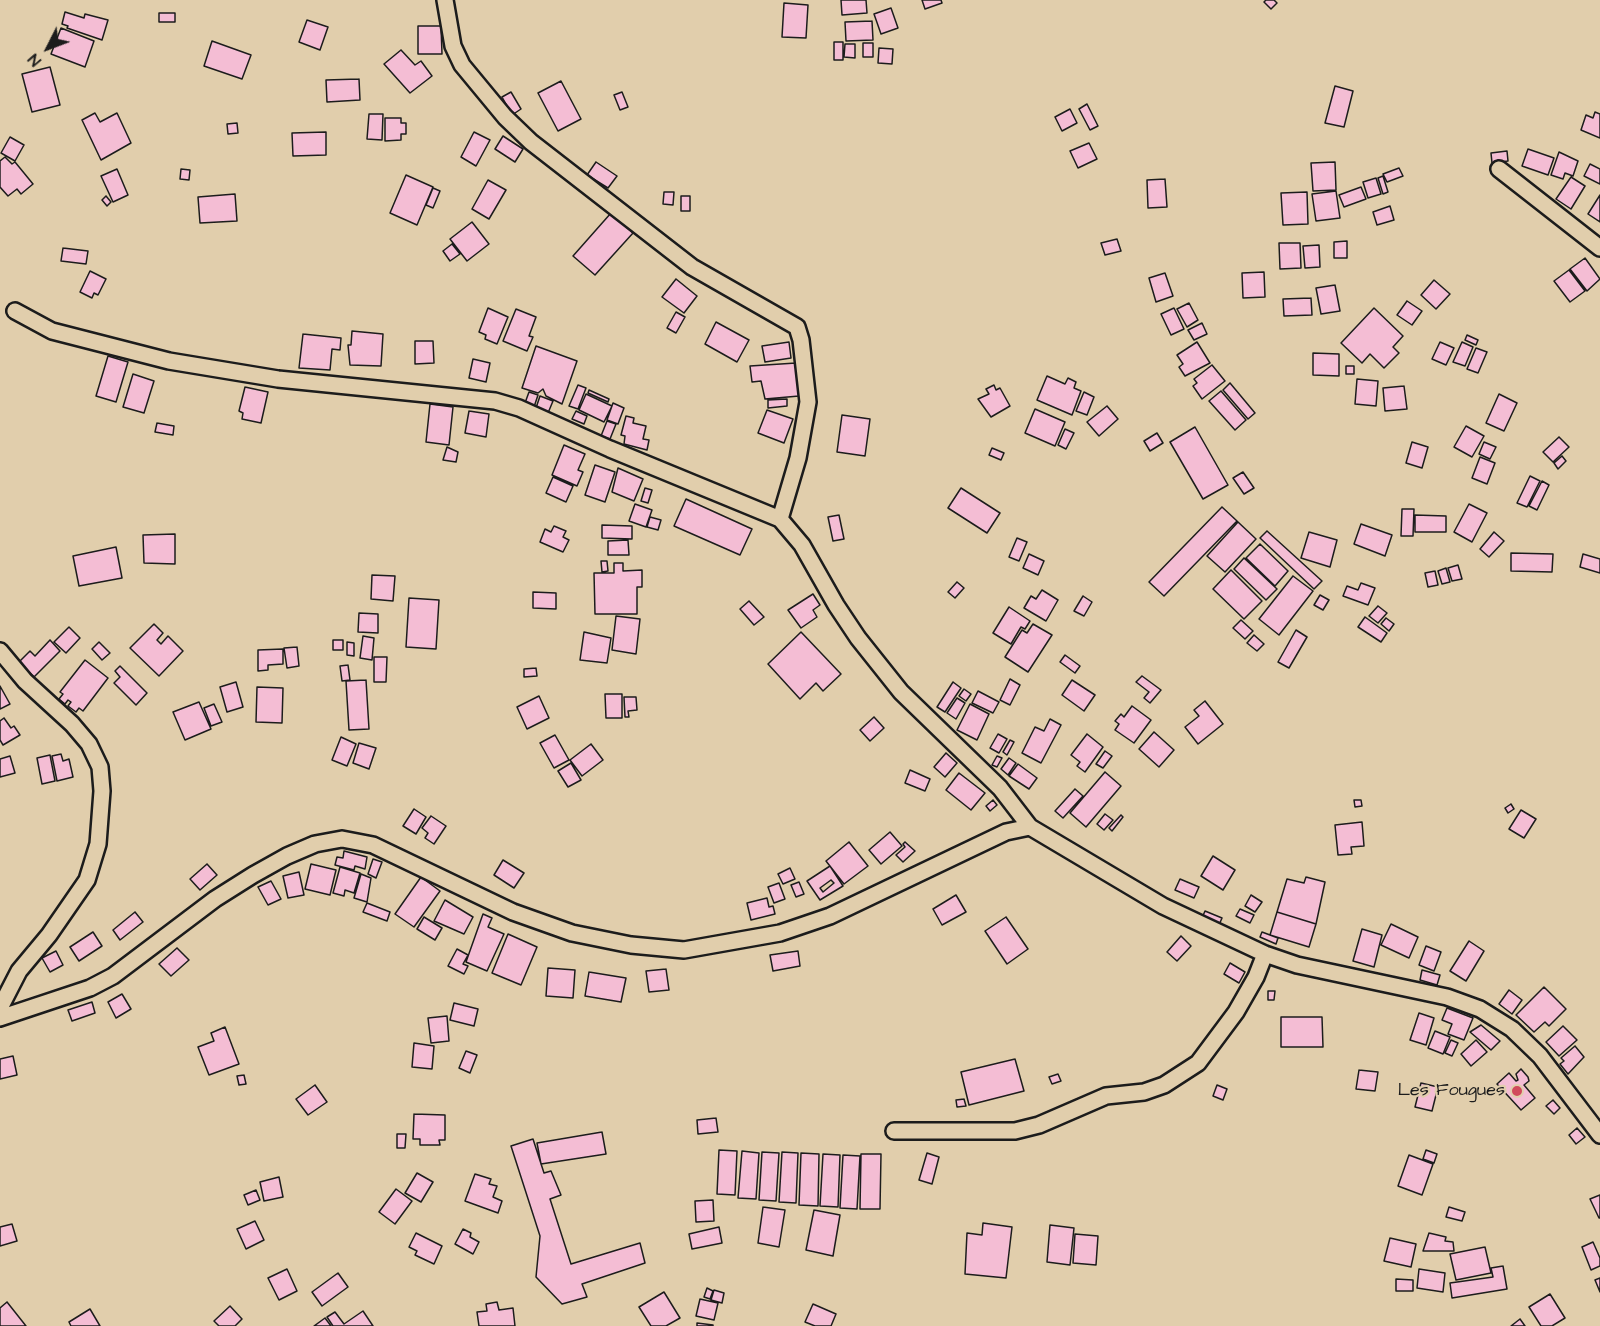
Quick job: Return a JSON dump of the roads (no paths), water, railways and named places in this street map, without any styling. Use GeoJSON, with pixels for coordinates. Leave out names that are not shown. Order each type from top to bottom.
{"type":"FeatureCollection","features":[{"type":"Feature","properties":{"kind":"street"},"geometry":{"type":"LineString","coordinates":[[445,0],[453,46],[462,65],[505,117],[531,142],[692,267],[797,327],[801,340],[808,402],[796,466],[780,519]]}},
{"type":"Feature","properties":{"kind":"street"},"geometry":{"type":"LineString","coordinates":[[1499,169],[1600,248]]}},
{"type":"Feature","properties":{"kind":"street"},"geometry":{"type":"LineString","coordinates":[[15,311],[52,331],[169,362],[278,379],[495,401],[519,408],[610,449],[780,519],[802,544],[836,605],[858,638],[901,692],[1000,788],[1030,827],[1163,906],[1265,954],[1298,965],[1447,997],[1480,1009],[1512,1029],[1540,1056],[1600,1136]]}},
{"type":"Feature","properties":{"kind":"street"},"geometry":{"type":"LineString","coordinates":[[0,651],[25,681],[72,724],[89,744],[100,767],[102,791],[98,843],[87,880],[49,935],[19,971],[0,1008]]}},
{"type":"Feature","properties":{"kind":"street"},"geometry":{"type":"LineString","coordinates":[[0,1018],[90,988],[113,976],[215,898],[287,856],[315,844],[342,839],[373,844],[513,912],[572,933],[631,945],[684,950],[771,935],[810,923],[1006,832],[1030,827]]}},
{"type":"Feature","properties":{"kind":"street"},"geometry":{"type":"LineString","coordinates":[[894,1131],[1015,1131],[1039,1125],[1106,1096],[1144,1092],[1164,1085],[1183,1074],[1203,1056],[1236,1012],[1265,954]]}},
{"type":"Feature","properties":{"kind":"place","name":"Les Fougues"},"geometry":{"type":"Point","coordinates":[1517,1091]}}]}
